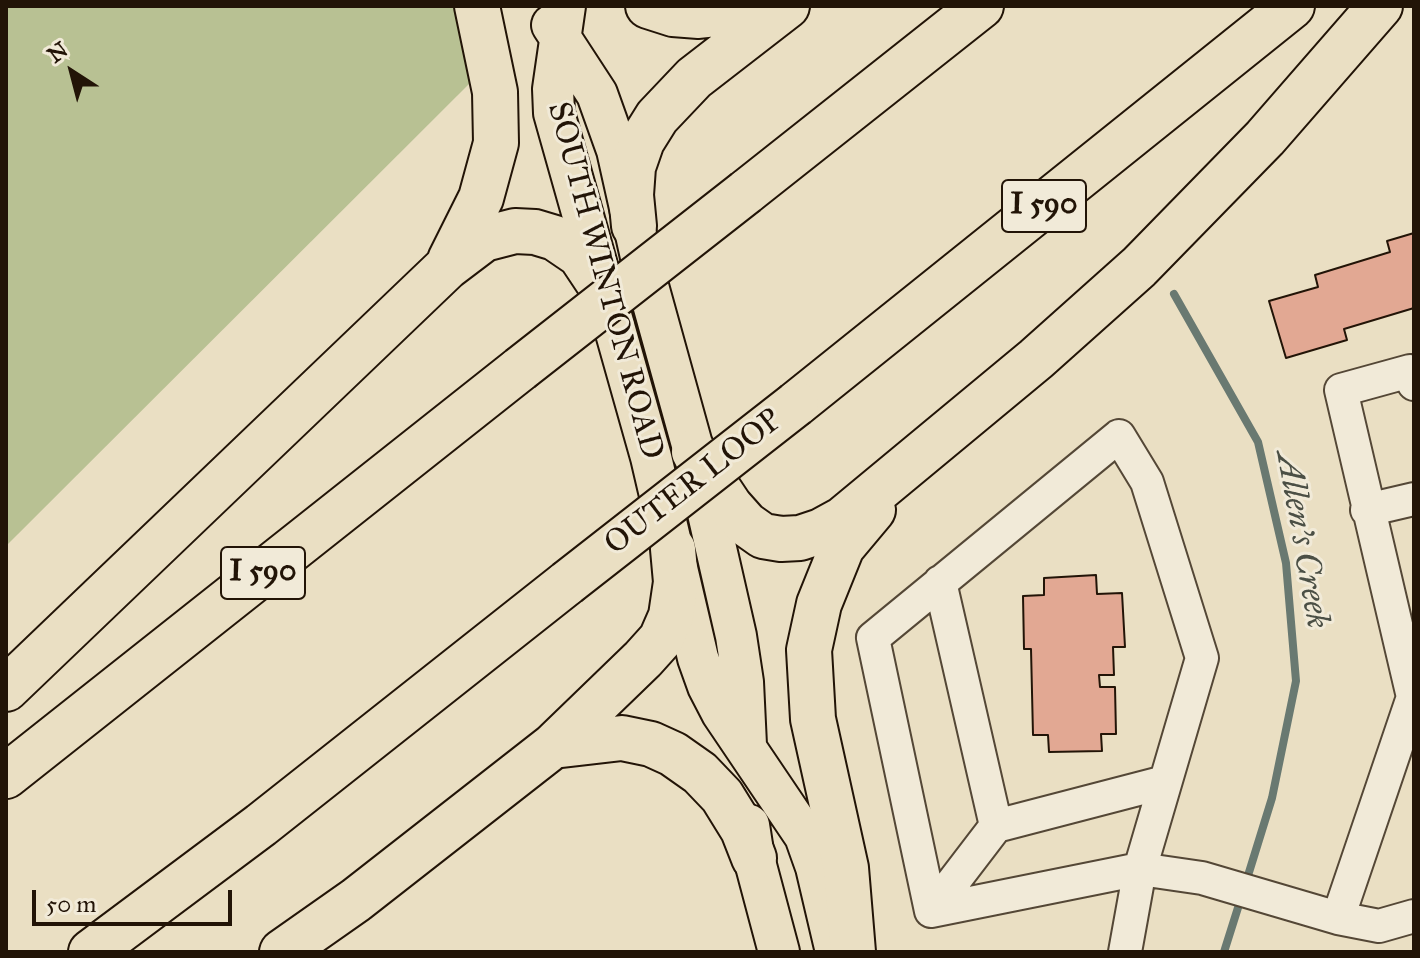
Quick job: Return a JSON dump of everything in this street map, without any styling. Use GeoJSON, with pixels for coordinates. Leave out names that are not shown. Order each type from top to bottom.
{"type":"FeatureCollection","features":[{"type":"Feature","properties":{"kind":"highway"},"geometry":{"type":"LineString","coordinates":[[447,267],[481,198],[496,143],[494,79],[477,6]]}},
{"type":"Feature","properties":{"kind":"highway"},"geometry":{"type":"LineString","coordinates":[[648,6],[673,14],[699,16],[751,6]]}},
{"type":"Feature","properties":{"kind":"highway"},"geometry":{"type":"LineString","coordinates":[[634,226],[631,195],[633,167],[642,141],[657,117],[694,78],[787,6]]}},
{"type":"Feature","properties":{"kind":"highway","name":"I 590"},"geometry":{"type":"LineString","coordinates":[[6,776],[981,6]]}},
{"type":"Feature","properties":{"kind":"highway","name":"OUTER LOOP"},"geometry":{"type":"LineString","coordinates":[[91,952],[261,825],[796,404],[1292,6]]}},
{"type":"Feature","properties":{"kind":"highway"},"geometry":{"type":"LineString","coordinates":[[694,452],[710,479],[746,524],[763,536],[800,538],[832,526],[1089,314],[1181,227],[1283,118],[1380,6]]}},
{"type":"Feature","properties":{"kind":"highway"},"geometry":{"type":"LineString","coordinates":[[6,689],[447,267],[484,239],[515,231],[535,232],[555,238],[573,249],[592,270],[604,291]]}},
{"type":"Feature","properties":{"kind":"highway"},"geometry":{"type":"LineString","coordinates":[[853,952],[844,860],[813,719],[809,650],[819,604],[842,547],[919,456]]}},
{"type":"Feature","properties":{"kind":"highway"},"geometry":{"type":"LineString","coordinates":[[282,952],[347,907],[553,746],[643,659],[661,639],[674,605],[676,582],[673,549]]}},
{"type":"Feature","properties":{"kind":"highway"},"geometry":{"type":"LineString","coordinates":[[553,746],[622,738],[651,744],[676,756],[700,773],[722,796],[743,830],[754,858]]}},
{"type":"Feature","properties":{"kind":"main road","name":"SOUTH WINTON ROAD"},"geometry":{"type":"LineString","coordinates":[[554,16],[593,86],[617,150],[694,452],[738,647],[743,682],[749,826],[754,858],[779,952]]}},
{"type":"Feature","properties":{"kind":"main road","name":"SOUTH WINTON ROAD"},"geometry":{"type":"LineString","coordinates":[[554,16],[554,113],[646,438],[704,677],[722,713],[791,812],[808,844],[836,952]]}},
{"type":"Feature","properties":{"kind":"lane"},"geometry":{"type":"LineString","coordinates":[[1338,918],[1413,698],[1341,390],[1410,371],[1414,384]]}},
{"type":"Feature","properties":{"kind":"lane"},"geometry":{"type":"LineString","coordinates":[[931,911],[873,638],[1119,436],[1147,482],[1202,658],[1140,869],[1125,952]]}},
{"type":"Feature","properties":{"kind":"lane"},"geometry":{"type":"LineString","coordinates":[[1367,510],[1414,499]]}},
{"type":"Feature","properties":{"kind":"lane"},"geometry":{"type":"LineString","coordinates":[[940,582],[996,826]]}},
{"type":"Feature","properties":{"kind":"lane"},"geometry":{"type":"LineString","coordinates":[[931,911],[996,826],[1165,782]]}},
{"type":"Feature","properties":{"kind":"lane"},"geometry":{"type":"LineString","coordinates":[[931,911],[1140,869],[1202,878],[1307,910],[1379,926],[1414,916]]}},
{"type":"Feature","properties":{"kind":"green space"},"geometry":{"type":"Polygon","coordinates":[[[6,6],[455,6],[472,81],[6,546],[6,6]]]}},
{"type":"Feature","properties":{"kind":"building"},"geometry":{"type":"Polygon","coordinates":[[[1414,233],[1414,308],[1344,329],[1347,340],[1286,358],[1269,301],[1318,287],[1315,275],[1390,252],[1387,241],[1414,233]]]}},
{"type":"Feature","properties":{"kind":"building"},"geometry":{"type":"Polygon","coordinates":[[[1096,575],[1097,594],[1122,593],[1125,647],[1113,647],[1114,675],[1099,675],[1100,687],[1115,687],[1116,734],[1101,734],[1102,751],[1049,752],[1048,735],[1033,735],[1031,649],[1024,649],[1023,596],[1044,595],[1044,578],[1096,575]]]}},
{"type":"Feature","properties":{"kind":"waterway","name":"Allen's Creek"},"geometry":{"type":"LineString","coordinates":[[1174,294],[1258,442],[1286,563],[1296,681],[1272,798],[1246,882]]}},
{"type":"Feature","properties":{"kind":"waterway","name":"Allen's Creek"},"geometry":{"type":"LineString","coordinates":[[1224,952],[1242,895]]}}]}
